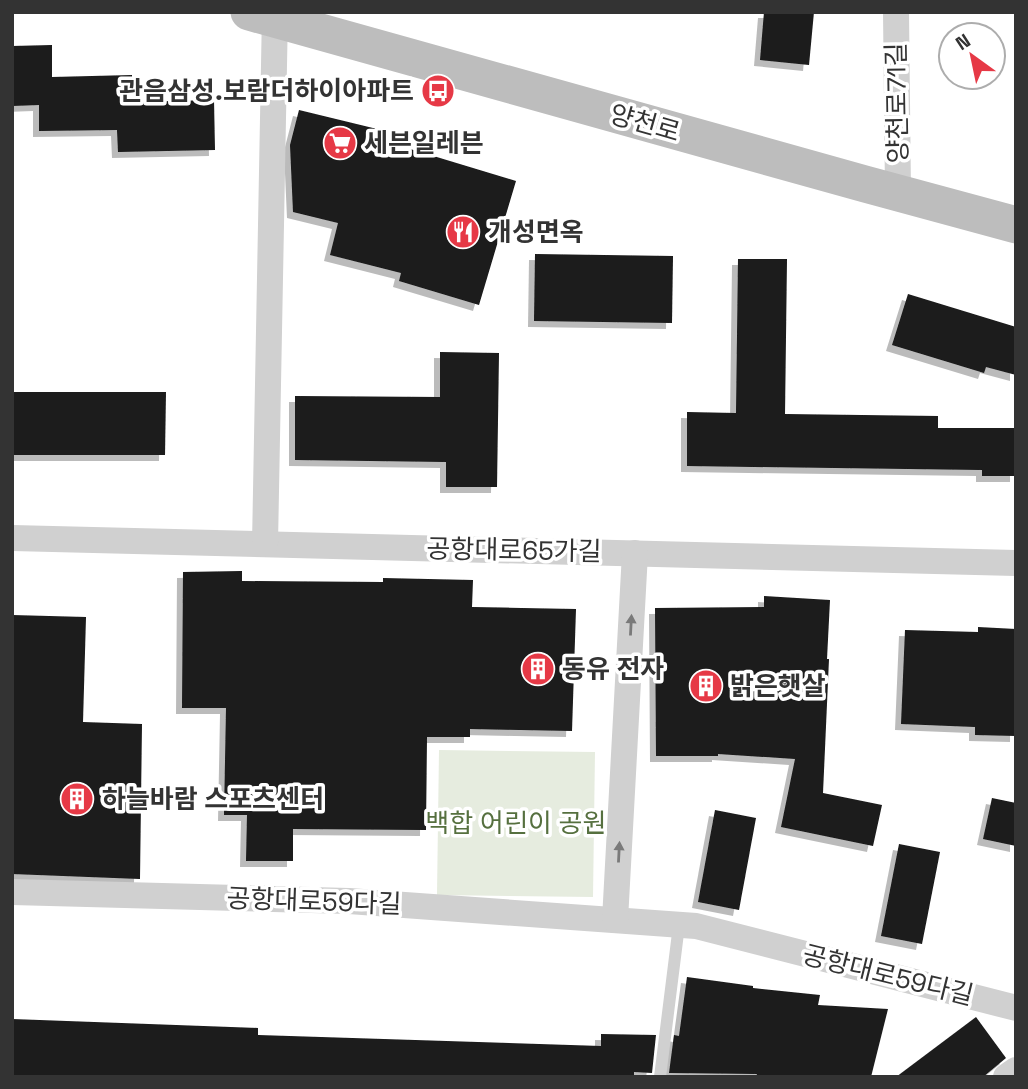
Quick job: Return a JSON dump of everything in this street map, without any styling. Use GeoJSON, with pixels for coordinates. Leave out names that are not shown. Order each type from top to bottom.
{"type":"FeatureCollection","features":[{"type":"Feature","properties":{"kind":"main road","name":"양천로"},"geometry":{"type":"LineString","coordinates":[[266,15],[1016,225]]}},
{"type":"Feature","properties":{"kind":"street","name":"양천로71길"},"geometry":{"type":"LineString","coordinates":[[896,12],[898,193]]}},
{"type":"Feature","properties":{"kind":"street","name":"양천로"},"geometry":{"type":"LineString","coordinates":[[265,544],[266,15]]}},
{"type":"Feature","properties":{"kind":"street","name":"공항대로65가길"},"geometry":{"type":"LineString","coordinates":[[12,538],[1016,563]]}},
{"type":"Feature","properties":{"kind":"street"},"geometry":{"type":"LineString","coordinates":[[615,920],[635,553]]}},
{"type":"Feature","properties":{"kind":"street","name":"공항대로59다길"},"geometry":{"type":"LineString","coordinates":[[12,892],[349,901],[696,926],[1016,1008]]}},
{"type":"Feature","properties":{"kind":"street"},"geometry":{"type":"LineString","coordinates":[[1006,1077],[1016,1070]]}},
{"type":"Feature","properties":{"kind":"lane"},"geometry":{"type":"LineString","coordinates":[[660,1077],[679,925]]}},
{"type":"Feature","properties":{"kind":"green space","name":"백합 어린이 공원"},"geometry":{"type":"Polygon","coordinates":[[[439,750],[595,752],[593,897],[437,895],[439,750]]]}},
{"type":"Feature","properties":{"kind":"building"},"geometry":{"type":"Polygon","coordinates":[[[764,12],[814,12],[809,65],[760,60],[764,12]]]}},
{"type":"Feature","properties":{"kind":"building"},"geometry":{"type":"Polygon","coordinates":[[[52,45],[52,77],[132,75],[132,102],[214,100],[215,150],[118,152],[117,130],[39,131],[39,105],[12,106],[12,46],[52,45]]]}},
{"type":"Feature","properties":{"kind":"building"},"geometry":{"type":"Polygon","coordinates":[[[299,110],[410,137],[407,148],[516,181],[479,305],[399,281],[401,273],[330,255],[338,223],[293,212],[290,145],[299,110]]]}},
{"type":"Feature","properties":{"kind":"building"},"geometry":{"type":"Polygon","coordinates":[[[535,254],[673,256],[672,323],[534,321],[535,254]]]}},
{"type":"Feature","properties":{"kind":"building"},"geometry":{"type":"Polygon","coordinates":[[[738,259],[787,259],[785,414],[938,416],[938,428],[1016,428],[1016,476],[982,476],[982,470],[687,466],[687,412],[736,413],[738,259]]]}},
{"type":"Feature","properties":{"kind":"building"},"geometry":{"type":"Polygon","coordinates":[[[908,294],[1016,327],[1016,375],[986,367],[984,373],[892,345],[908,294]]]}},
{"type":"Feature","properties":{"kind":"building"},"geometry":{"type":"Polygon","coordinates":[[[440,352],[499,353],[497,487],[446,487],[446,462],[295,460],[295,396],[440,397],[440,352]]]}},
{"type":"Feature","properties":{"kind":"building"},"geometry":{"type":"Polygon","coordinates":[[[12,392],[166,392],[165,455],[12,455],[12,392]]]}},
{"type":"Feature","properties":{"kind":"building"},"geometry":{"type":"Polygon","coordinates":[[[242,571],[242,581],[383,582],[383,578],[473,580],[472,607],[576,609],[572,731],[470,729],[470,737],[427,737],[426,830],[293,829],[293,861],[246,861],[247,815],[224,815],[226,708],[182,708],[183,572],[242,571]]]}},
{"type":"Feature","properties":{"kind":"building"},"geometry":{"type":"Polygon","coordinates":[[[764,596],[830,600],[823,793],[882,805],[873,846],[781,827],[795,759],[718,754],[656,756],[655,608],[764,607],[764,596]]]}},
{"type":"Feature","properties":{"kind":"building","name":"하늘바람 스포츠센터"},"geometry":{"type":"Polygon","coordinates":[[[12,615],[86,617],[83,722],[142,724],[140,879],[12,874],[12,615]]]}},
{"type":"Feature","properties":{"kind":"building"},"geometry":{"type":"Polygon","coordinates":[[[978,627],[1016,629],[1016,736],[975,735],[975,727],[901,724],[905,630],[978,632],[978,627]]]}},
{"type":"Feature","properties":{"kind":"building"},"geometry":{"type":"Polygon","coordinates":[[[992,798],[1016,803],[1016,846],[983,839],[992,798]]]}},
{"type":"Feature","properties":{"kind":"building"},"geometry":{"type":"Polygon","coordinates":[[[715,810],[756,818],[739,910],[698,902],[715,810]]]}},
{"type":"Feature","properties":{"kind":"building"},"geometry":{"type":"Polygon","coordinates":[[[899,844],[940,852],[922,944],[881,936],[899,844]]]}},
{"type":"Feature","properties":{"kind":"building"},"geometry":{"type":"Polygon","coordinates":[[[687,977],[820,995],[818,1005],[888,1009],[871,1077],[756,1077],[757,1074],[669,1073],[674,1035],[679,1036],[687,977]]]}},
{"type":"Feature","properties":{"kind":"building"},"geometry":{"type":"Polygon","coordinates":[[[976,1017],[1006,1058],[983,1077],[896,1077],[976,1017]]]}},
{"type":"Feature","properties":{"kind":"building"},"geometry":{"type":"Polygon","coordinates":[[[12,1019],[258,1028],[258,1035],[601,1046],[601,1034],[656,1035],[652,1073],[634,1072],[634,1077],[12,1077],[12,1019]]]}},
{"type":"Feature","properties":{"kind":"place","name":"관음삼성.보람더하이아파트"},"geometry":{"type":"Point","coordinates":[438,91]}},
{"type":"Feature","properties":{"kind":"place","name":"세븐일레븐"},"geometry":{"type":"Point","coordinates":[340,143]}},
{"type":"Feature","properties":{"kind":"place","name":"개성면옥"},"geometry":{"type":"Point","coordinates":[463,232]}},
{"type":"Feature","properties":{"kind":"place","name":"동유 전자"},"geometry":{"type":"Point","coordinates":[538,669]}},
{"type":"Feature","properties":{"kind":"place","name":"밝은햇살"},"geometry":{"type":"Point","coordinates":[706,686]}},
{"type":"Feature","properties":{"kind":"place","name":"하늘바람 스포츠센터"},"geometry":{"type":"Point","coordinates":[77,799]}}]}
